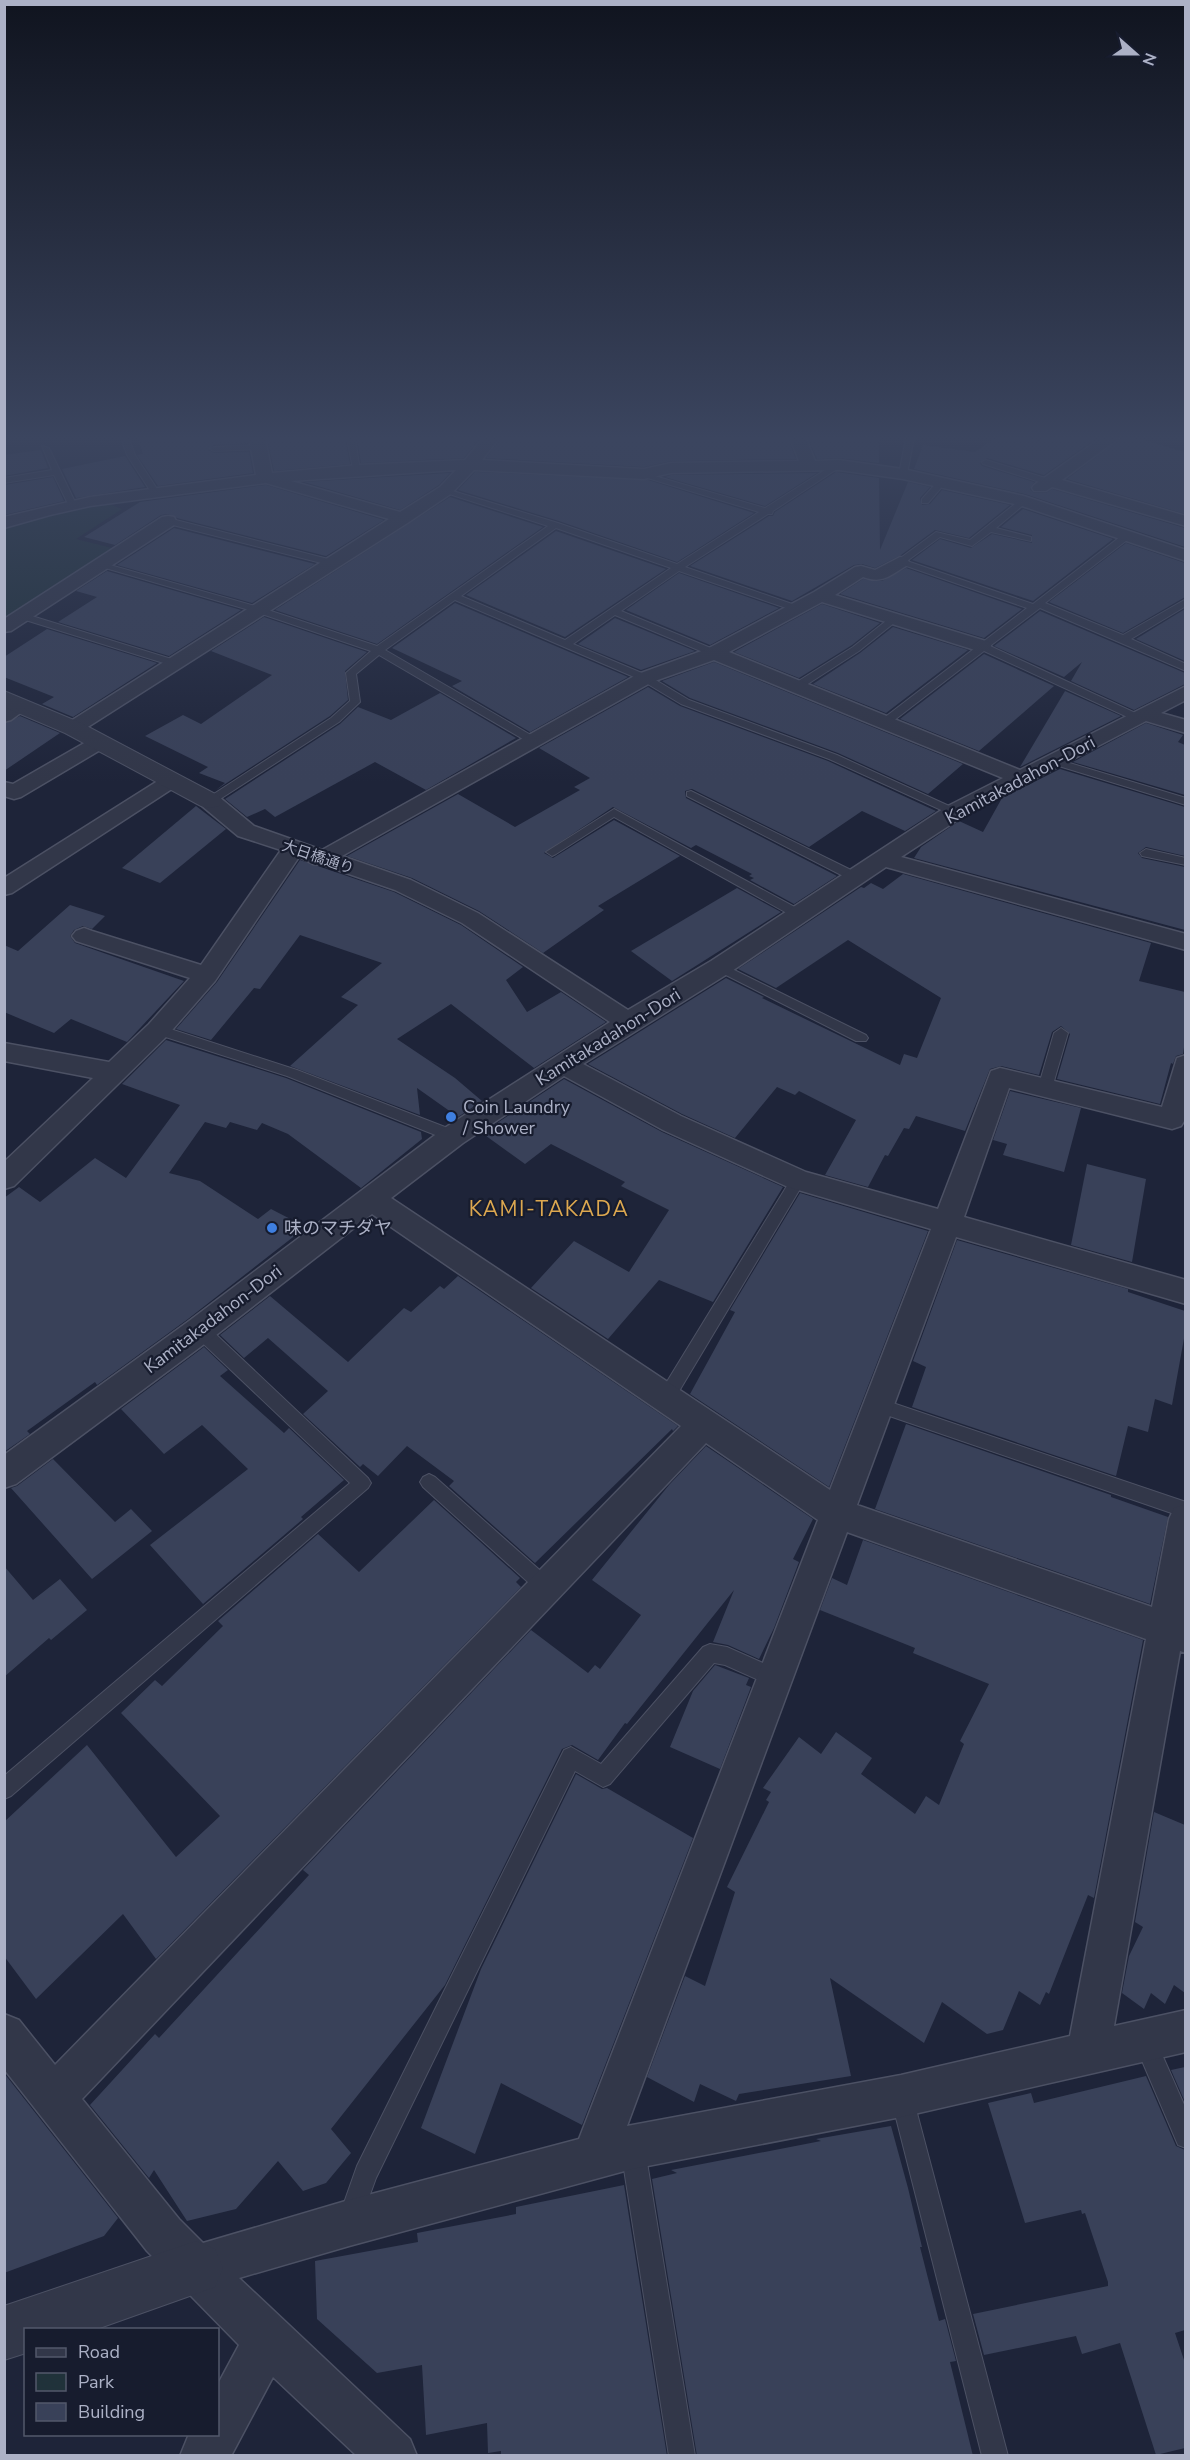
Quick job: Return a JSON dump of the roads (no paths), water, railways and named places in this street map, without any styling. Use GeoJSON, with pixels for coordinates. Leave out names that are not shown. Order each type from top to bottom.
{"type":"FeatureCollection","features":[{"type":"Feature","properties":{"kind":"street"},"geometry":{"type":"LineString","coordinates":[[4,627],[119,553]]}},
{"type":"Feature","properties":{"kind":"street"},"geometry":{"type":"LineString","coordinates":[[73,728],[349,553]]}},
{"type":"Feature","properties":{"kind":"street"},"geometry":{"type":"LineString","coordinates":[[321,859],[645,678],[714,653],[861,572],[877,576],[900,562]]}},
{"type":"Feature","properties":{"kind":"street"},"geometry":{"type":"LineString","coordinates":[[820,596],[982,646]]}},
{"type":"Feature","properties":{"kind":"street"},"geometry":{"type":"LineString","coordinates":[[714,653],[1019,777]]}},
{"type":"Feature","properties":{"kind":"street","name":"Kamitakadahon-Dori"},"geometry":{"type":"LineString","coordinates":[[4,1474],[200,1330],[453,1136],[628,1022],[720,967],[954,812],[1185,692]]}},
{"type":"Feature","properties":{"kind":"street","name":"大日橋通り"},"geometry":{"type":"LineString","coordinates":[[10,707],[73,728],[210,801],[246,831],[321,859],[403,885],[470,918],[628,1022]]}},
{"type":"Feature","properties":{"kind":"street"},"geometry":{"type":"LineString","coordinates":[[1142,716],[1185,727]]}},
{"type":"Feature","properties":{"kind":"street"},"geometry":{"type":"LineString","coordinates":[[4,788],[14,793],[99,742]]}},
{"type":"Feature","properties":{"kind":"street"},"geometry":{"type":"LineString","coordinates":[[4,888],[171,781]]}},
{"type":"Feature","properties":{"kind":"street"},"geometry":{"type":"LineString","coordinates":[[4,1179],[112,1072],[158,1030],[206,975],[293,849]]}},
{"type":"Feature","properties":{"kind":"street"},"geometry":{"type":"LineString","coordinates":[[882,859],[1185,942]]}},
{"type":"Feature","properties":{"kind":"street"},"geometry":{"type":"LineString","coordinates":[[84,936],[206,975]]}},
{"type":"Feature","properties":{"kind":"street"},"geometry":{"type":"LineString","coordinates":[[4,1052],[112,1072]]}},
{"type":"Feature","properties":{"kind":"street"},"geometry":{"type":"LineString","coordinates":[[562,1064],[672,1123],[798,1180],[1185,1292]]}},
{"type":"Feature","properties":{"kind":"street"},"geometry":{"type":"LineString","coordinates":[[613,2152],[774,1678],[947,1224],[1000,1077],[1172,1119],[1185,1069]]}},
{"type":"Feature","properties":{"kind":"street"},"geometry":{"type":"LineString","coordinates":[[370,1198],[836,1513],[1176,1632]]}},
{"type":"Feature","properties":{"kind":"street"},"geometry":{"type":"LineString","coordinates":[[55,2096],[704,1424]]}},
{"type":"Feature","properties":{"kind":"street"},"geometry":{"type":"LineString","coordinates":[[1088,2055],[1176,1632],[1185,1518]]}},
{"type":"Feature","properties":{"kind":"street"},"geometry":{"type":"LineString","coordinates":[[4,2333],[196,2268],[348,2223],[613,2152],[901,2096],[1185,2031]]}},
{"type":"Feature","properties":{"kind":"street"},"geometry":{"type":"LineString","coordinates":[[4,2035],[55,2096],[163,2235],[268,2340],[393,2456]]}},
{"type":"Feature","properties":{"kind":"street"},"geometry":{"type":"LineString","coordinates":[[219,2429],[268,2340]]}},
{"type":"Feature","properties":{"kind":"street"},"geometry":{"type":"LineString","coordinates":[[204,2456],[215,2436]]}},
{"type":"Feature","properties":{"kind":"lane"},"geometry":{"type":"LineString","coordinates":[[293,553],[333,563]]}},
{"type":"Feature","properties":{"kind":"lane"},"geometry":{"type":"LineString","coordinates":[[210,801],[334,720],[355,702],[351,673],[378,650],[516,553]]}},
{"type":"Feature","properties":{"kind":"lane"},"geometry":{"type":"LineString","coordinates":[[637,553],[769,597],[795,608]]}},
{"type":"Feature","properties":{"kind":"lane"},"geometry":{"type":"LineString","coordinates":[[566,644],[702,553]]}},
{"type":"Feature","properties":{"kind":"lane"},"geometry":{"type":"LineString","coordinates":[[900,562],[913,553]]}},
{"type":"Feature","properties":{"kind":"lane"},"geometry":{"type":"LineString","coordinates":[[884,723],[1105,553]]}},
{"type":"Feature","properties":{"kind":"lane"},"geometry":{"type":"LineString","coordinates":[[900,562],[1036,606],[1124,639],[1185,668]]}},
{"type":"Feature","properties":{"kind":"lane"},"geometry":{"type":"LineString","coordinates":[[100,565],[259,610],[378,650],[532,740]]}},
{"type":"Feature","properties":{"kind":"lane"},"geometry":{"type":"LineString","coordinates":[[455,597],[645,678],[685,702],[833,758],[954,812]]}},
{"type":"Feature","properties":{"kind":"lane"},"geometry":{"type":"LineString","coordinates":[[1124,639],[1185,602]]}},
{"type":"Feature","properties":{"kind":"lane"},"geometry":{"type":"LineString","coordinates":[[613,611],[714,653]]}},
{"type":"Feature","properties":{"kind":"lane"},"geometry":{"type":"LineString","coordinates":[[22,616],[174,663]]}},
{"type":"Feature","properties":{"kind":"lane"},"geometry":{"type":"LineString","coordinates":[[796,687],[855,649],[894,619]]}},
{"type":"Feature","properties":{"kind":"lane"},"geometry":{"type":"LineString","coordinates":[[982,646],[1142,716]]}},
{"type":"Feature","properties":{"kind":"lane"},"geometry":{"type":"LineString","coordinates":[[1053,761],[1185,802]]}},
{"type":"Feature","properties":{"kind":"lane"},"geometry":{"type":"LineString","coordinates":[[691,795],[855,877]]}},
{"type":"Feature","properties":{"kind":"lane"},"geometry":{"type":"LineString","coordinates":[[552,852],[614,812],[798,914]]}},
{"type":"Feature","properties":{"kind":"lane"},"geometry":{"type":"LineString","coordinates":[[1146,853],[1185,862]]}},
{"type":"Feature","properties":{"kind":"lane"},"geometry":{"type":"LineString","coordinates":[[720,967],[861,1038]]}},
{"type":"Feature","properties":{"kind":"lane"},"geometry":{"type":"LineString","coordinates":[[158,1030],[292,1073],[453,1136]]}},
{"type":"Feature","properties":{"kind":"lane"},"geometry":{"type":"LineString","coordinates":[[1045,1088],[1061,1033]]}},
{"type":"Feature","properties":{"kind":"lane"},"geometry":{"type":"LineString","coordinates":[[666,1398],[798,1180]]}},
{"type":"Feature","properties":{"kind":"lane"},"geometry":{"type":"LineString","coordinates":[[4,1789],[362,1483],[200,1330]]}},
{"type":"Feature","properties":{"kind":"lane"},"geometry":{"type":"LineString","coordinates":[[878,1405],[1185,1510]]}},
{"type":"Feature","properties":{"kind":"lane"},"geometry":{"type":"LineString","coordinates":[[429,1482],[546,1587]]}},
{"type":"Feature","properties":{"kind":"lane"},"geometry":{"type":"LineString","coordinates":[[348,2223],[365,2174],[571,1757],[603,1777],[710,1653],[727,1656],[774,1678]]}},
{"type":"Feature","properties":{"kind":"lane"},"geometry":{"type":"LineString","coordinates":[[1145,2042],[1185,2137]]}},
{"type":"Feature","properties":{"kind":"lane"},"geometry":{"type":"LineString","coordinates":[[901,2096],[994,2456]]}},
{"type":"Feature","properties":{"kind":"lane"},"geometry":{"type":"LineString","coordinates":[[613,2152],[682,2456]]}},
{"type":"Feature","properties":{"kind":"place","name":"Coin Laundry / Shower"},"geometry":{"type":"Point","coordinates":[451,1117]}},
{"type":"Feature","properties":{"kind":"place","name":"味のマチダヤ"},"geometry":{"type":"Point","coordinates":[272,1228]}},
{"type":"Feature","properties":{"kind":"district","name":"KAMI-TAKADA"},"geometry":{"type":"Point","coordinates":[549,1209]}}]}
